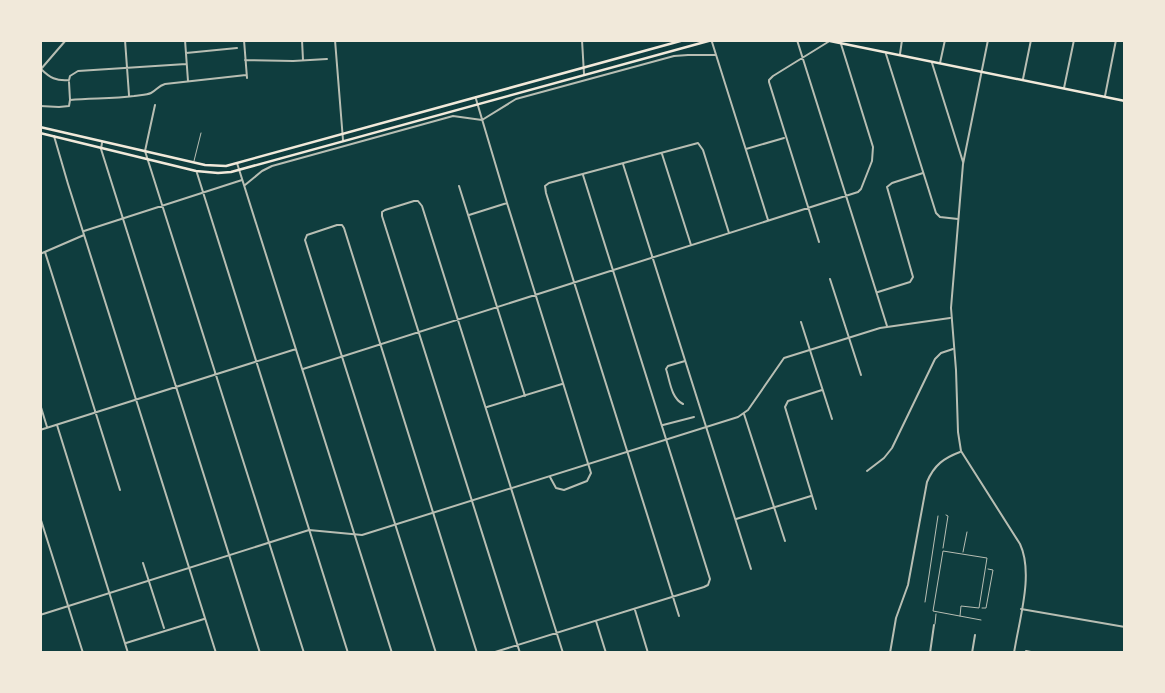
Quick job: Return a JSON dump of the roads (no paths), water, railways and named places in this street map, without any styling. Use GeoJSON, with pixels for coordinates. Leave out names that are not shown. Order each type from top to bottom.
{"type":"FeatureCollection","features":[{"type":"Feature","properties":{"kind":"main road"},"geometry":{"type":"LineString","coordinates":[[40,127],[217,166],[237,163],[684,40]]}},
{"type":"Feature","properties":{"kind":"main road"},"geometry":{"type":"LineString","coordinates":[[40,133],[196,171],[218,173],[239,170],[712,40]]}},
{"type":"Feature","properties":{"kind":"main road"},"geometry":{"type":"LineString","coordinates":[[825,40],[1125,101]]}},
{"type":"Feature","properties":{"kind":"street"},"geometry":{"type":"LineString","coordinates":[[65,40],[41,70],[55,80],[69,80]]}},
{"type":"Feature","properties":{"kind":"street"},"geometry":{"type":"LineString","coordinates":[[125,40],[129,96]]}},
{"type":"Feature","properties":{"kind":"street"},"geometry":{"type":"LineString","coordinates":[[185,40],[188,81]]}},
{"type":"Feature","properties":{"kind":"street"},"geometry":{"type":"LineString","coordinates":[[70,100],[129,96],[150,93],[162,85],[246,76],[244,40]]}},
{"type":"Feature","properties":{"kind":"street"},"geometry":{"type":"LineString","coordinates":[[302,40],[303,61]]}},
{"type":"Feature","properties":{"kind":"street"},"geometry":{"type":"LineString","coordinates":[[335,40],[343,141]]}},
{"type":"Feature","properties":{"kind":"street"},"geometry":{"type":"LineString","coordinates":[[582,40],[584,75]]}},
{"type":"Feature","properties":{"kind":"street"},"geometry":{"type":"LineString","coordinates":[[712,40],[769,221]]}},
{"type":"Feature","properties":{"kind":"street"},"geometry":{"type":"LineString","coordinates":[[797,40],[887,327]]}},
{"type":"Feature","properties":{"kind":"street"},"geometry":{"type":"LineString","coordinates":[[899,55],[902,40]]}},
{"type":"Feature","properties":{"kind":"street"},"geometry":{"type":"LineString","coordinates":[[940,64],[945,40]]}},
{"type":"Feature","properties":{"kind":"street"},"geometry":{"type":"LineString","coordinates":[[988,40],[964,164],[950,318],[961,451],[1025,554],[1027,578],[1014,653]]}},
{"type":"Feature","properties":{"kind":"street"},"geometry":{"type":"LineString","coordinates":[[1023,80],[1031,40]]}},
{"type":"Feature","properties":{"kind":"street"},"geometry":{"type":"LineString","coordinates":[[1064,89],[1074,40]]}},
{"type":"Feature","properties":{"kind":"street"},"geometry":{"type":"LineString","coordinates":[[1105,97],[1116,40]]}},
{"type":"Feature","properties":{"kind":"street"},"geometry":{"type":"LineString","coordinates":[[819,242],[769,80],[831,41]]}},
{"type":"Feature","properties":{"kind":"street"},"geometry":{"type":"LineString","coordinates":[[303,369],[858,192],[874,152],[841,43]]}},
{"type":"Feature","properties":{"kind":"street"},"geometry":{"type":"LineString","coordinates":[[186,53],[237,48]]}},
{"type":"Feature","properties":{"kind":"street"},"geometry":{"type":"LineString","coordinates":[[886,53],[937,215],[941,218],[959,219]]}},
{"type":"Feature","properties":{"kind":"street"},"geometry":{"type":"LineString","coordinates":[[245,186],[265,168],[296,159],[453,116],[482,120],[516,99],[674,57],[716,55]]}},
{"type":"Feature","properties":{"kind":"street"},"geometry":{"type":"LineString","coordinates":[[245,60],[327,59]]}},
{"type":"Feature","properties":{"kind":"street"},"geometry":{"type":"LineString","coordinates":[[40,62],[44,66]]}},
{"type":"Feature","properties":{"kind":"street"},"geometry":{"type":"LineString","coordinates":[[932,62],[964,164]]}},
{"type":"Feature","properties":{"kind":"street"},"geometry":{"type":"LineString","coordinates":[[40,106],[70,105],[69,80],[70,76],[78,71],[186,64]]}},
{"type":"Feature","properties":{"kind":"street"},"geometry":{"type":"LineString","coordinates":[[476,96],[506,203],[591,473],[589,480],[564,489],[556,488],[550,476]]}},
{"type":"Feature","properties":{"kind":"street"},"geometry":{"type":"LineString","coordinates":[[155,105],[145,151],[304,653]]}},
{"type":"Feature","properties":{"kind":"street"},"geometry":{"type":"LineString","coordinates":[[54,131],[216,653]]}},
{"type":"Feature","properties":{"kind":"street"},"geometry":{"type":"LineString","coordinates":[[746,149],[785,138]]}},
{"type":"Feature","properties":{"kind":"street"},"geometry":{"type":"LineString","coordinates":[[102,142],[101,149],[122,218],[260,653]]}},
{"type":"Feature","properties":{"kind":"street"},"geometry":{"type":"LineString","coordinates":[[679,616],[545,186],[694,143],[700,144],[730,234]]}},
{"type":"Feature","properties":{"kind":"street"},"geometry":{"type":"LineString","coordinates":[[662,153],[691,246]]}},
{"type":"Feature","properties":{"kind":"street"},"geometry":{"type":"LineString","coordinates":[[237,163],[393,653]]}},
{"type":"Feature","properties":{"kind":"street"},"geometry":{"type":"LineString","coordinates":[[623,163],[751,569]]}},
{"type":"Feature","properties":{"kind":"street"},"geometry":{"type":"LineString","coordinates":[[196,171],[348,653]]}},
{"type":"Feature","properties":{"kind":"street"},"geometry":{"type":"LineString","coordinates":[[877,293],[910,282],[913,277],[887,187],[923,173]]}},
{"type":"Feature","properties":{"kind":"street"},"geometry":{"type":"LineString","coordinates":[[492,653],[708,585],[710,579],[583,174]]}},
{"type":"Feature","properties":{"kind":"street"},"geometry":{"type":"LineString","coordinates":[[40,254],[122,218],[243,180]]}},
{"type":"Feature","properties":{"kind":"street"},"geometry":{"type":"LineString","coordinates":[[459,186],[525,396]]}},
{"type":"Feature","properties":{"kind":"street"},"geometry":{"type":"LineString","coordinates":[[520,653],[382,213],[414,201],[420,202],[563,653]]}},
{"type":"Feature","properties":{"kind":"street"},"geometry":{"type":"LineString","coordinates":[[468,215],[506,203]]}},
{"type":"Feature","properties":{"kind":"street"},"geometry":{"type":"LineString","coordinates":[[436,653],[305,238],[307,234],[340,224],[343,226],[477,653]]}},
{"type":"Feature","properties":{"kind":"street"},"geometry":{"type":"LineString","coordinates":[[45,252],[120,490]]}},
{"type":"Feature","properties":{"kind":"street"},"geometry":{"type":"LineString","coordinates":[[830,279],[861,375]]}},
{"type":"Feature","properties":{"kind":"street"},"geometry":{"type":"LineString","coordinates":[[40,615],[309,530],[362,535],[706,427],[744,414],[782,359],[887,327],[950,318]]}},
{"type":"Feature","properties":{"kind":"street"},"geometry":{"type":"LineString","coordinates":[[801,322],[832,419]]}},
{"type":"Feature","properties":{"kind":"street"},"geometry":{"type":"LineString","coordinates":[[40,430],[296,349]]}},
{"type":"Feature","properties":{"kind":"street"},"geometry":{"type":"LineString","coordinates":[[867,471],[892,448],[935,359],[941,353],[953,349]]}},
{"type":"Feature","properties":{"kind":"street"},"geometry":{"type":"LineString","coordinates":[[683,404],[674,396],[666,368],[685,361]]}},
{"type":"Feature","properties":{"kind":"street"},"geometry":{"type":"LineString","coordinates":[[486,408],[563,384]]}},
{"type":"Feature","properties":{"kind":"street"},"geometry":{"type":"LineString","coordinates":[[816,509],[785,404],[822,390]]}},
{"type":"Feature","properties":{"kind":"street"},"geometry":{"type":"LineString","coordinates":[[40,404],[48,428]]}},
{"type":"Feature","properties":{"kind":"street"},"geometry":{"type":"LineString","coordinates":[[744,414],[785,541]]}},
{"type":"Feature","properties":{"kind":"street"},"geometry":{"type":"LineString","coordinates":[[662,425],[694,416]]}},
{"type":"Feature","properties":{"kind":"street"},"geometry":{"type":"LineString","coordinates":[[57,424],[128,653]]}},
{"type":"Feature","properties":{"kind":"street"},"geometry":{"type":"LineString","coordinates":[[890,653],[896,618],[908,585],[928,482],[934,468],[961,451]]}},
{"type":"Feature","properties":{"kind":"street"},"geometry":{"type":"LineString","coordinates":[[735,520],[812,496]]}},
{"type":"Feature","properties":{"kind":"street"},"geometry":{"type":"LineString","coordinates":[[40,517],[83,653]]}},
{"type":"Feature","properties":{"kind":"street"},"geometry":{"type":"LineString","coordinates":[[143,563],[165,631]]}},
{"type":"Feature","properties":{"kind":"street"},"geometry":{"type":"LineString","coordinates":[[634,608],[648,653]]}},
{"type":"Feature","properties":{"kind":"street"},"geometry":{"type":"LineString","coordinates":[[1021,609],[1125,626]]}},
{"type":"Feature","properties":{"kind":"street"},"geometry":{"type":"LineString","coordinates":[[125,644],[205,618]]}},
{"type":"Feature","properties":{"kind":"street"},"geometry":{"type":"LineString","coordinates":[[596,620],[606,653]]}},
{"type":"Feature","properties":{"kind":"street"},"geometry":{"type":"LineString","coordinates":[[930,653],[934,625]]}},
{"type":"Feature","properties":{"kind":"street"},"geometry":{"type":"LineString","coordinates":[[972,653],[975,635]]}},
{"type":"Feature","properties":{"kind":"street"},"geometry":{"type":"LineString","coordinates":[[1026,651],[1036,653]]}},
{"type":"Feature","properties":{"kind":"lane"},"geometry":{"type":"LineString","coordinates":[[194,162],[201,133]]}},
{"type":"Feature","properties":{"kind":"lane"},"geometry":{"type":"LineString","coordinates":[[946,515],[943,551],[932,610],[982,620]]}},
{"type":"Feature","properties":{"kind":"lane"},"geometry":{"type":"LineString","coordinates":[[925,602],[938,516]]}},
{"type":"Feature","properties":{"kind":"lane"},"geometry":{"type":"LineString","coordinates":[[963,554],[967,532]]}},
{"type":"Feature","properties":{"kind":"lane"},"geometry":{"type":"LineString","coordinates":[[943,551],[988,558],[979,608]]}},
{"type":"Feature","properties":{"kind":"lane"},"geometry":{"type":"LineString","coordinates":[[960,616],[961,606],[986,608],[993,570],[985,569]]}},
{"type":"Feature","properties":{"kind":"lane"},"geometry":{"type":"LineString","coordinates":[[934,625],[936,612]]}}]}
